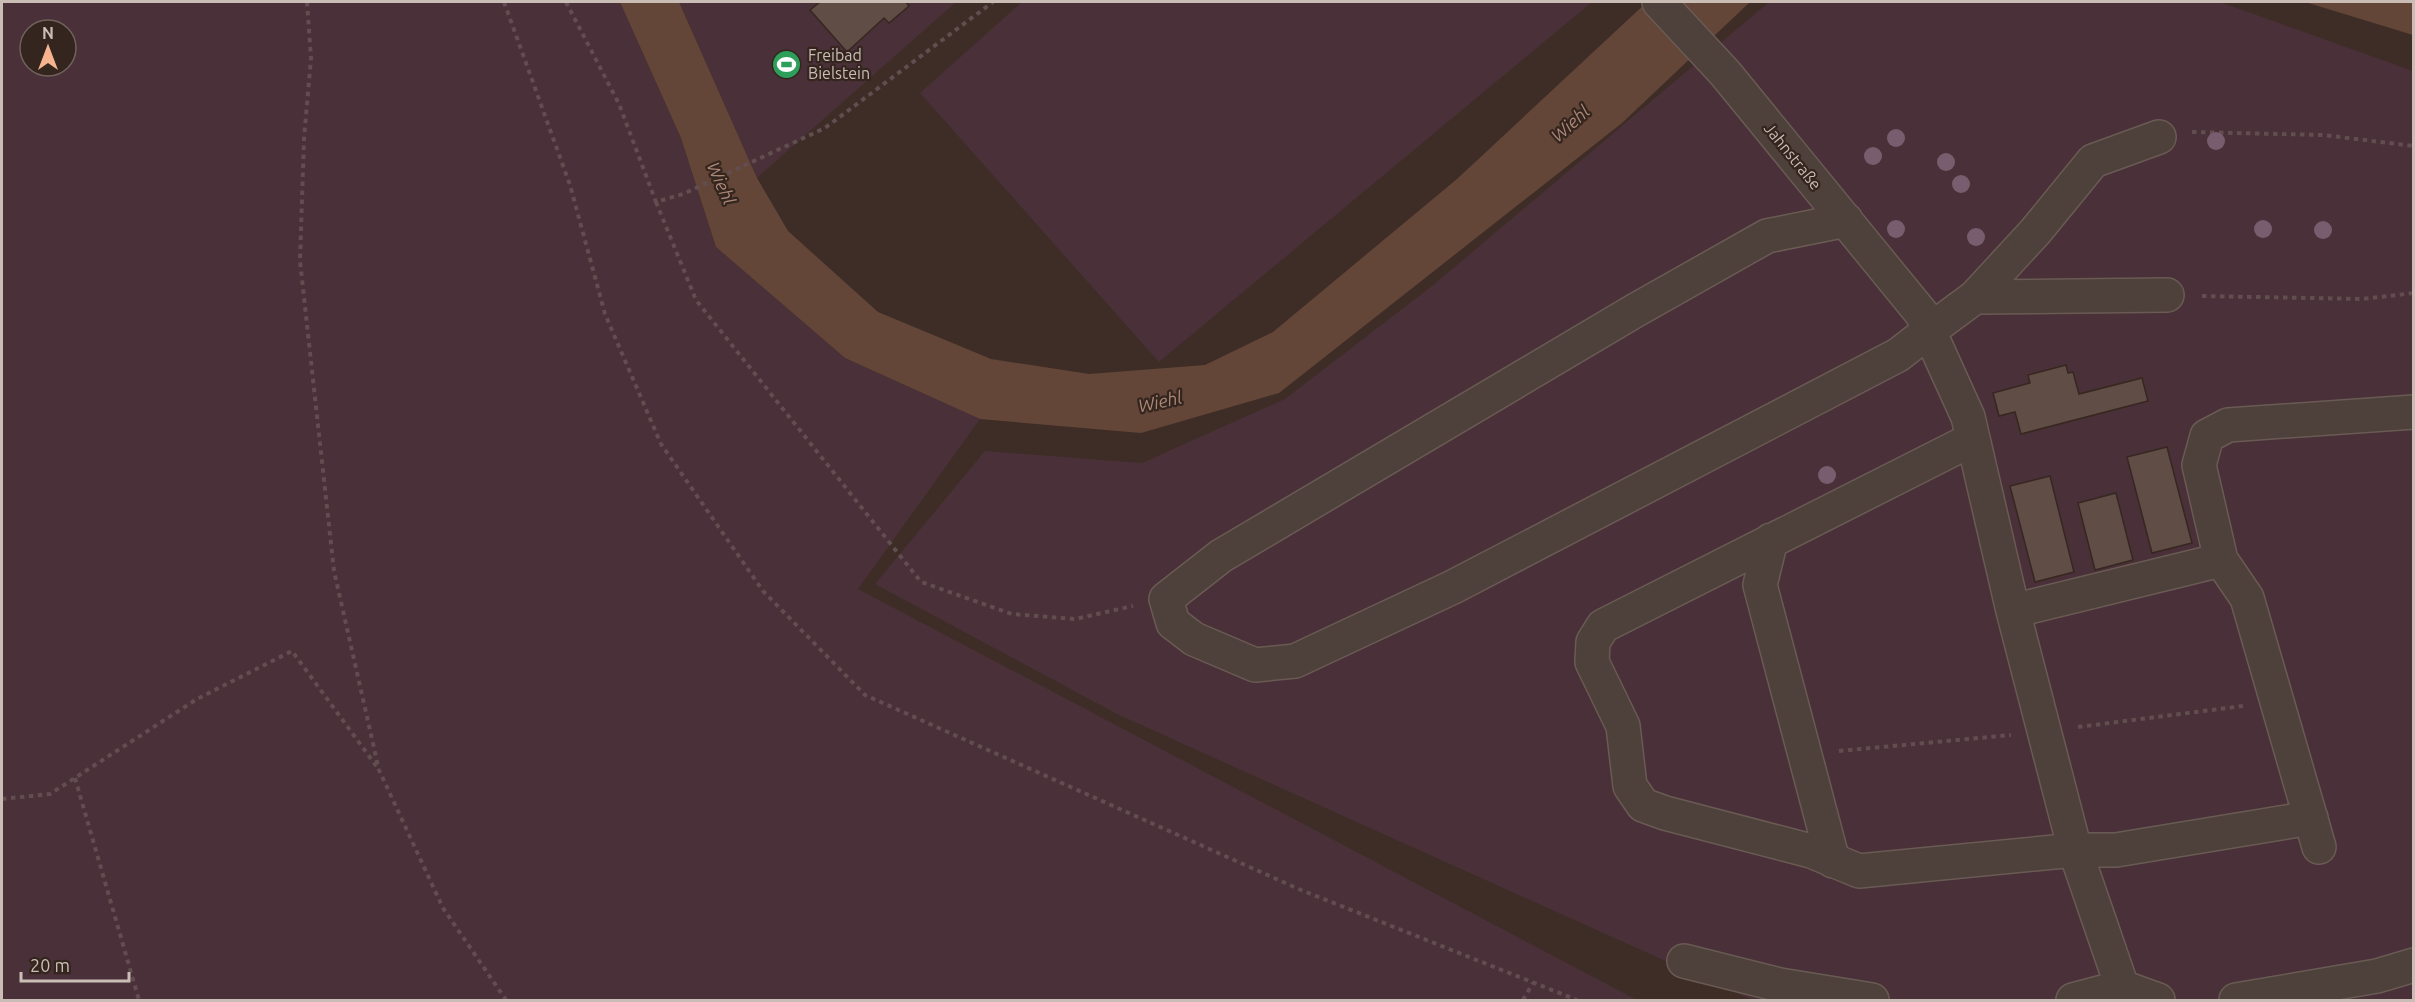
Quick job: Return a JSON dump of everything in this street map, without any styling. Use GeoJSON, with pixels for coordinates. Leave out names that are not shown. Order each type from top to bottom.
{"type":"FeatureCollection","features":[{"type":"Feature","properties":{"kind":"street","name":"Jahnstraße"},"geometry":{"type":"LineString","coordinates":[[1661,4],[1725,73],[1846,220],[1926,323],[1968,417],[2013,611],[2075,850],[2122,987]]}},
{"type":"Feature","properties":{"kind":"street"},"geometry":{"type":"LineString","coordinates":[[1846,220],[1767,236],[1636,310],[1221,556],[1166,599],[1173,623],[1194,639],[1255,665],[1295,661],[1474,576],[1898,355],[1926,323],[1975,297],[2036,232],[2093,160],[2159,137]]}},
{"type":"Feature","properties":{"kind":"street"},"geometry":{"type":"LineString","coordinates":[[1975,297],[2167,295]]}},
{"type":"Feature","properties":{"kind":"street"},"geometry":{"type":"LineString","coordinates":[[1973,439],[1602,626],[1593,642],[1592,662],[1623,726],[1630,786],[1643,805],[1665,813],[1810,851],[1859,871],[2075,850],[2116,850],[2315,832],[2247,598],[2221,560],[2199,465],[2207,436],[2228,425],[2414,412]]}},
{"type":"Feature","properties":{"kind":"street"},"geometry":{"type":"LineString","coordinates":[[1771,540],[1760,585],[1833,861]]}},
{"type":"Feature","properties":{"kind":"street"},"geometry":{"type":"LineString","coordinates":[[2013,611],[2221,560]]}},
{"type":"Feature","properties":{"kind":"street"},"geometry":{"type":"LineString","coordinates":[[1684,961],[1780,985],[1872,1000]]}},
{"type":"Feature","properties":{"kind":"street"},"geometry":{"type":"LineString","coordinates":[[2236,1000],[2377,976],[2414,965]]}},
{"type":"Feature","properties":{"kind":"street"},"geometry":{"type":"LineString","coordinates":[[2073,1000],[2122,987],[2158,1000]]}},
{"type":"Feature","properties":{"kind":"path"},"geometry":{"type":"LineString","coordinates":[[307,2],[311,58],[304,139],[300,261],[334,571],[379,770]]}},
{"type":"Feature","properties":{"kind":"path"},"geometry":{"type":"LineString","coordinates":[[504,2],[570,185],[605,314],[662,444],[763,591],[865,695],[1301,890],[1576,1000]]}},
{"type":"Feature","properties":{"kind":"path"},"geometry":{"type":"LineString","coordinates":[[566,2],[619,104],[696,300],[921,582],[1012,615],[1075,619],[1166,599]]}},
{"type":"Feature","properties":{"kind":"path"},"geometry":{"type":"LineString","coordinates":[[656,202],[683,194],[825,128],[993,2]]}},
{"type":"Feature","properties":{"kind":"path"},"geometry":{"type":"LineString","coordinates":[[2159,137],[2195,132],[2323,135],[2414,146]]}},
{"type":"Feature","properties":{"kind":"path"},"geometry":{"type":"LineString","coordinates":[[2167,295],[2362,299],[2414,293]]}},
{"type":"Feature","properties":{"kind":"path"},"geometry":{"type":"LineString","coordinates":[[2,799],[50,794],[197,699],[292,651],[379,770],[443,908],[506,1000]]}},
{"type":"Feature","properties":{"kind":"path"},"geometry":{"type":"LineString","coordinates":[[75,778],[139,1000]]}},
{"type":"Feature","properties":{"kind":"path"},"geometry":{"type":"LineString","coordinates":[[1523,1000],[1533,983]]}},
{"type":"Feature","properties":{"kind":"shaded area"},"geometry":{"type":"Polygon","coordinates":[[[2,2],[620,2],[681,138],[716,247],[845,358],[980,419],[858,589],[1637,1000],[2,1000],[2,2]]]}},
{"type":"Feature","properties":{"kind":"shaded area"},"geometry":{"type":"Polygon","coordinates":[[[679,2],[956,2],[757,178],[679,2]]]}},
{"type":"Feature","properties":{"kind":"shaded area"},"geometry":{"type":"Polygon","coordinates":[[[1022,2],[1592,2],[1159,362],[920,93],[1022,2]]]}},
{"type":"Feature","properties":{"kind":"shaded area"},"geometry":{"type":"Polygon","coordinates":[[[1769,2],[2220,2],[2413,71],[2413,1000],[1752,1000],[1119,715],[875,584],[985,451],[1142,463],[1285,399],[1432,286],[1769,2]]]}},
{"type":"Feature","properties":{"kind":"water","name":"Wiehl"},"geometry":{"type":"Polygon","coordinates":[[[620,2],[679,2],[757,178],[788,231],[878,312],[991,359],[1089,374],[1205,365],[1273,332],[1457,179],[1647,2],[1750,2],[1622,123],[1279,393],[1141,433],[980,419],[845,358],[716,247],[681,138],[620,2]]]}},
{"type":"Feature","properties":{"kind":"water"},"geometry":{"type":"Polygon","coordinates":[[[2305,2],[2413,2],[2413,35],[2305,2]]]}},
{"type":"Feature","properties":{"kind":"building"},"geometry":{"type":"Polygon","coordinates":[[[820,2],[906,2],[909,6],[889,23],[884,18],[847,52],[810,10],[820,2]]]}},
{"type":"Feature","properties":{"kind":"building"},"geometry":{"type":"Polygon","coordinates":[[[2066,365],[2068,373],[2073,372],[2079,394],[2142,378],[2148,401],[2021,434],[2015,412],[1999,416],[1993,393],[2030,383],[2028,375],[2066,365]]]}},
{"type":"Feature","properties":{"kind":"building"},"geometry":{"type":"Polygon","coordinates":[[[2167,447],[2192,543],[2152,553],[2127,457],[2167,447]]]}},
{"type":"Feature","properties":{"kind":"building"},"geometry":{"type":"Polygon","coordinates":[[[2050,476],[2074,572],[2035,582],[2010,486],[2050,476]]]}},
{"type":"Feature","properties":{"kind":"building"},"geometry":{"type":"Polygon","coordinates":[[[2116,493],[2133,560],[2095,570],[2078,503],[2116,493]]]}},
{"type":"Feature","properties":{"kind":"place","name":"Freibad Bielstein"},"geometry":{"type":"Point","coordinates":[787,64]}}]}
